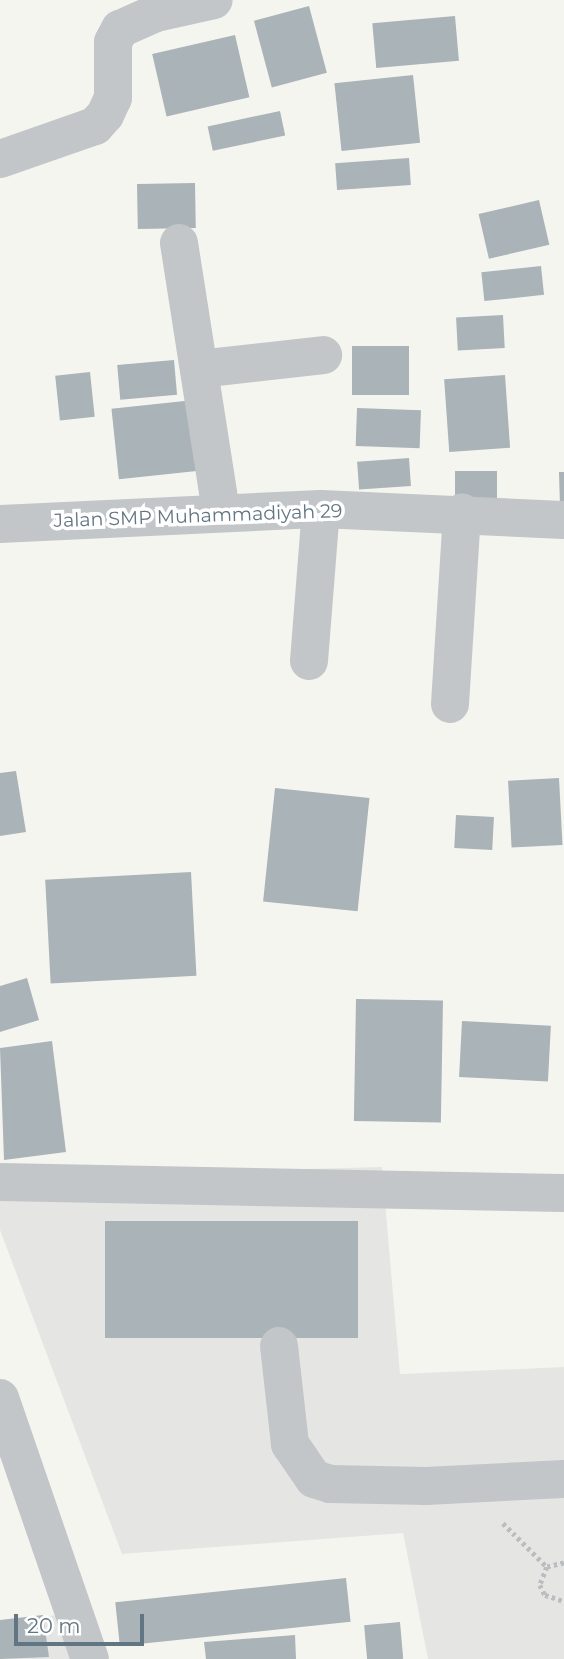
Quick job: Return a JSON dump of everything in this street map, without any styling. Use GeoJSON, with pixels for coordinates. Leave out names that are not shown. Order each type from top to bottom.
{"type":"FeatureCollection","features":[{"type":"Feature","properties":{"kind":"street"},"geometry":{"type":"LineString","coordinates":[[0,159],[100,120],[113,98],[113,41],[120,29],[156,13],[215,0]]}},
{"type":"Feature","properties":{"kind":"street"},"geometry":{"type":"LineString","coordinates":[[179,243],[221,511]]}},
{"type":"Feature","properties":{"kind":"street"},"geometry":{"type":"LineString","coordinates":[[199,369],[323,355]]}},
{"type":"Feature","properties":{"kind":"street"},"geometry":{"type":"LineString","coordinates":[[309,660],[321,509]]}},
{"type":"Feature","properties":{"kind":"street","name":"Jalan SMP Muhammadiyah 29"},"geometry":{"type":"LineString","coordinates":[[0,524],[221,511],[321,509],[462,512],[564,520]]}},
{"type":"Feature","properties":{"kind":"street"},"geometry":{"type":"LineString","coordinates":[[450,705],[462,512]]}},
{"type":"Feature","properties":{"kind":"street"},"geometry":{"type":"LineString","coordinates":[[0,1182],[564,1193]]}},
{"type":"Feature","properties":{"kind":"street"},"geometry":{"type":"LineString","coordinates":[[279,1346],[290,1444],[314,1479],[330,1484],[426,1486],[564,1479]]}},
{"type":"Feature","properties":{"kind":"street"},"geometry":{"type":"LineString","coordinates":[[1,1402],[90,1659]]}},
{"type":"Feature","properties":{"kind":"path"},"geometry":{"type":"LineString","coordinates":[[564,1563],[547,1567],[540,1585],[553,1600],[564,1601]]}},
{"type":"Feature","properties":{"kind":"shaded area"},"geometry":{"type":"Polygon","coordinates":[[[382,1167],[400,1374],[564,1367],[564,1659],[428,1659],[403,1533],[122,1554],[0,1230],[0,1177],[382,1167]]]}},
{"type":"Feature","properties":{"kind":"shaded area"},"geometry":{"type":"Polygon","coordinates":[[[57,1615],[73,1659],[0,1659],[0,1621],[57,1615]]]}},
{"type":"Feature","properties":{"kind":"building"},"geometry":{"type":"Polygon","coordinates":[[[309,6],[327,73],[272,87],[254,21],[309,6]]]}},
{"type":"Feature","properties":{"kind":"building"},"geometry":{"type":"Polygon","coordinates":[[[455,16],[459,61],[376,68],[372,23],[455,16]]]}},
{"type":"Feature","properties":{"kind":"building"},"geometry":{"type":"Polygon","coordinates":[[[235,35],[249,97],[167,116],[152,54],[235,35]]]}},
{"type":"Feature","properties":{"kind":"building"},"geometry":{"type":"Polygon","coordinates":[[[413,75],[420,143],[342,151],[334,83],[413,75]]]}},
{"type":"Feature","properties":{"kind":"building"},"geometry":{"type":"Polygon","coordinates":[[[280,111],[285,135],[213,151],[208,126],[280,111]]]}},
{"type":"Feature","properties":{"kind":"building"},"geometry":{"type":"Polygon","coordinates":[[[409,158],[411,185],[337,190],[335,163],[409,158]]]}},
{"type":"Feature","properties":{"kind":"building"},"geometry":{"type":"Polygon","coordinates":[[[195,183],[196,228],[138,229],[137,184],[195,183]]]}},
{"type":"Feature","properties":{"kind":"building"},"geometry":{"type":"Polygon","coordinates":[[[539,200],[549,245],[489,259],[479,214],[539,200]]]}},
{"type":"Feature","properties":{"kind":"building"},"geometry":{"type":"Polygon","coordinates":[[[541,266],[544,295],[484,301],[481,272],[541,266]]]}},
{"type":"Feature","properties":{"kind":"building"},"geometry":{"type":"Polygon","coordinates":[[[503,315],[505,348],[458,350],[456,317],[503,315]]]}},
{"type":"Feature","properties":{"kind":"building"},"geometry":{"type":"Polygon","coordinates":[[[352,346],[409,346],[409,395],[352,395],[352,346]]]}},
{"type":"Feature","properties":{"kind":"building"},"geometry":{"type":"Polygon","coordinates":[[[174,360],[177,395],[120,400],[117,365],[174,360]]]}},
{"type":"Feature","properties":{"kind":"building"},"geometry":{"type":"Polygon","coordinates":[[[90,372],[95,417],[60,420],[55,376],[90,372]]]}},
{"type":"Feature","properties":{"kind":"building"},"geometry":{"type":"Polygon","coordinates":[[[505,375],[510,448],[449,452],[444,379],[505,375]]]}},
{"type":"Feature","properties":{"kind":"building"},"geometry":{"type":"Polygon","coordinates":[[[194,400],[201,471],[119,479],[111,409],[194,400]]]}},
{"type":"Feature","properties":{"kind":"building"},"geometry":{"type":"Polygon","coordinates":[[[357,408],[421,410],[420,448],[356,446],[357,408]]]}},
{"type":"Feature","properties":{"kind":"building"},"geometry":{"type":"Polygon","coordinates":[[[409,458],[411,486],[359,490],[357,462],[409,458]]]}},
{"type":"Feature","properties":{"kind":"building"},"geometry":{"type":"Polygon","coordinates":[[[455,471],[497,471],[497,499],[455,499],[455,471]]]}},
{"type":"Feature","properties":{"kind":"building"},"geometry":{"type":"Polygon","coordinates":[[[559,472],[564,472],[564,507],[560,507],[559,472]]]}},
{"type":"Feature","properties":{"kind":"building"},"geometry":{"type":"Polygon","coordinates":[[[16,771],[26,832],[0,836],[0,773],[16,771]]]}},
{"type":"Feature","properties":{"kind":"building"},"geometry":{"type":"Polygon","coordinates":[[[559,778],[563,845],[512,848],[508,781],[559,778]]]}},
{"type":"Feature","properties":{"kind":"building"},"geometry":{"type":"Polygon","coordinates":[[[275,788],[369,798],[358,911],[263,901],[275,788]]]}},
{"type":"Feature","properties":{"kind":"building"},"geometry":{"type":"Polygon","coordinates":[[[456,815],[494,817],[492,850],[454,848],[456,815]]]}},
{"type":"Feature","properties":{"kind":"building"},"geometry":{"type":"Polygon","coordinates":[[[191,872],[196,976],[51,983],[45,880],[191,872]]]}},
{"type":"Feature","properties":{"kind":"building"},"geometry":{"type":"Polygon","coordinates":[[[27,978],[39,1020],[0,1032],[0,986],[27,978]]]}},
{"type":"Feature","properties":{"kind":"building"},"geometry":{"type":"Polygon","coordinates":[[[356,999],[443,1001],[441,1122],[354,1121],[356,999]]]}},
{"type":"Feature","properties":{"kind":"building"},"geometry":{"type":"Polygon","coordinates":[[[462,1021],[551,1026],[548,1082],[459,1077],[462,1021]]]}},
{"type":"Feature","properties":{"kind":"building"},"geometry":{"type":"Polygon","coordinates":[[[52,1041],[66,1152],[4,1160],[0,1048],[52,1041]]]}},
{"type":"Feature","properties":{"kind":"building"},"geometry":{"type":"Polygon","coordinates":[[[105,1221],[358,1221],[358,1338],[105,1338],[105,1221]]]}},
{"type":"Feature","properties":{"kind":"building"},"geometry":{"type":"Polygon","coordinates":[[[346,1578],[351,1622],[120,1646],[115,1602],[346,1578]]]}},
{"type":"Feature","properties":{"kind":"building"},"geometry":{"type":"Polygon","coordinates":[[[43,1615],[49,1657],[0,1659],[0,1620],[43,1615]]]}},
{"type":"Feature","properties":{"kind":"building"},"geometry":{"type":"Polygon","coordinates":[[[400,1622],[403,1659],[367,1659],[364,1625],[400,1622]]]}},
{"type":"Feature","properties":{"kind":"building"},"geometry":{"type":"Polygon","coordinates":[[[295,1635],[296,1659],[206,1659],[204,1642],[295,1635]]]}}]}
